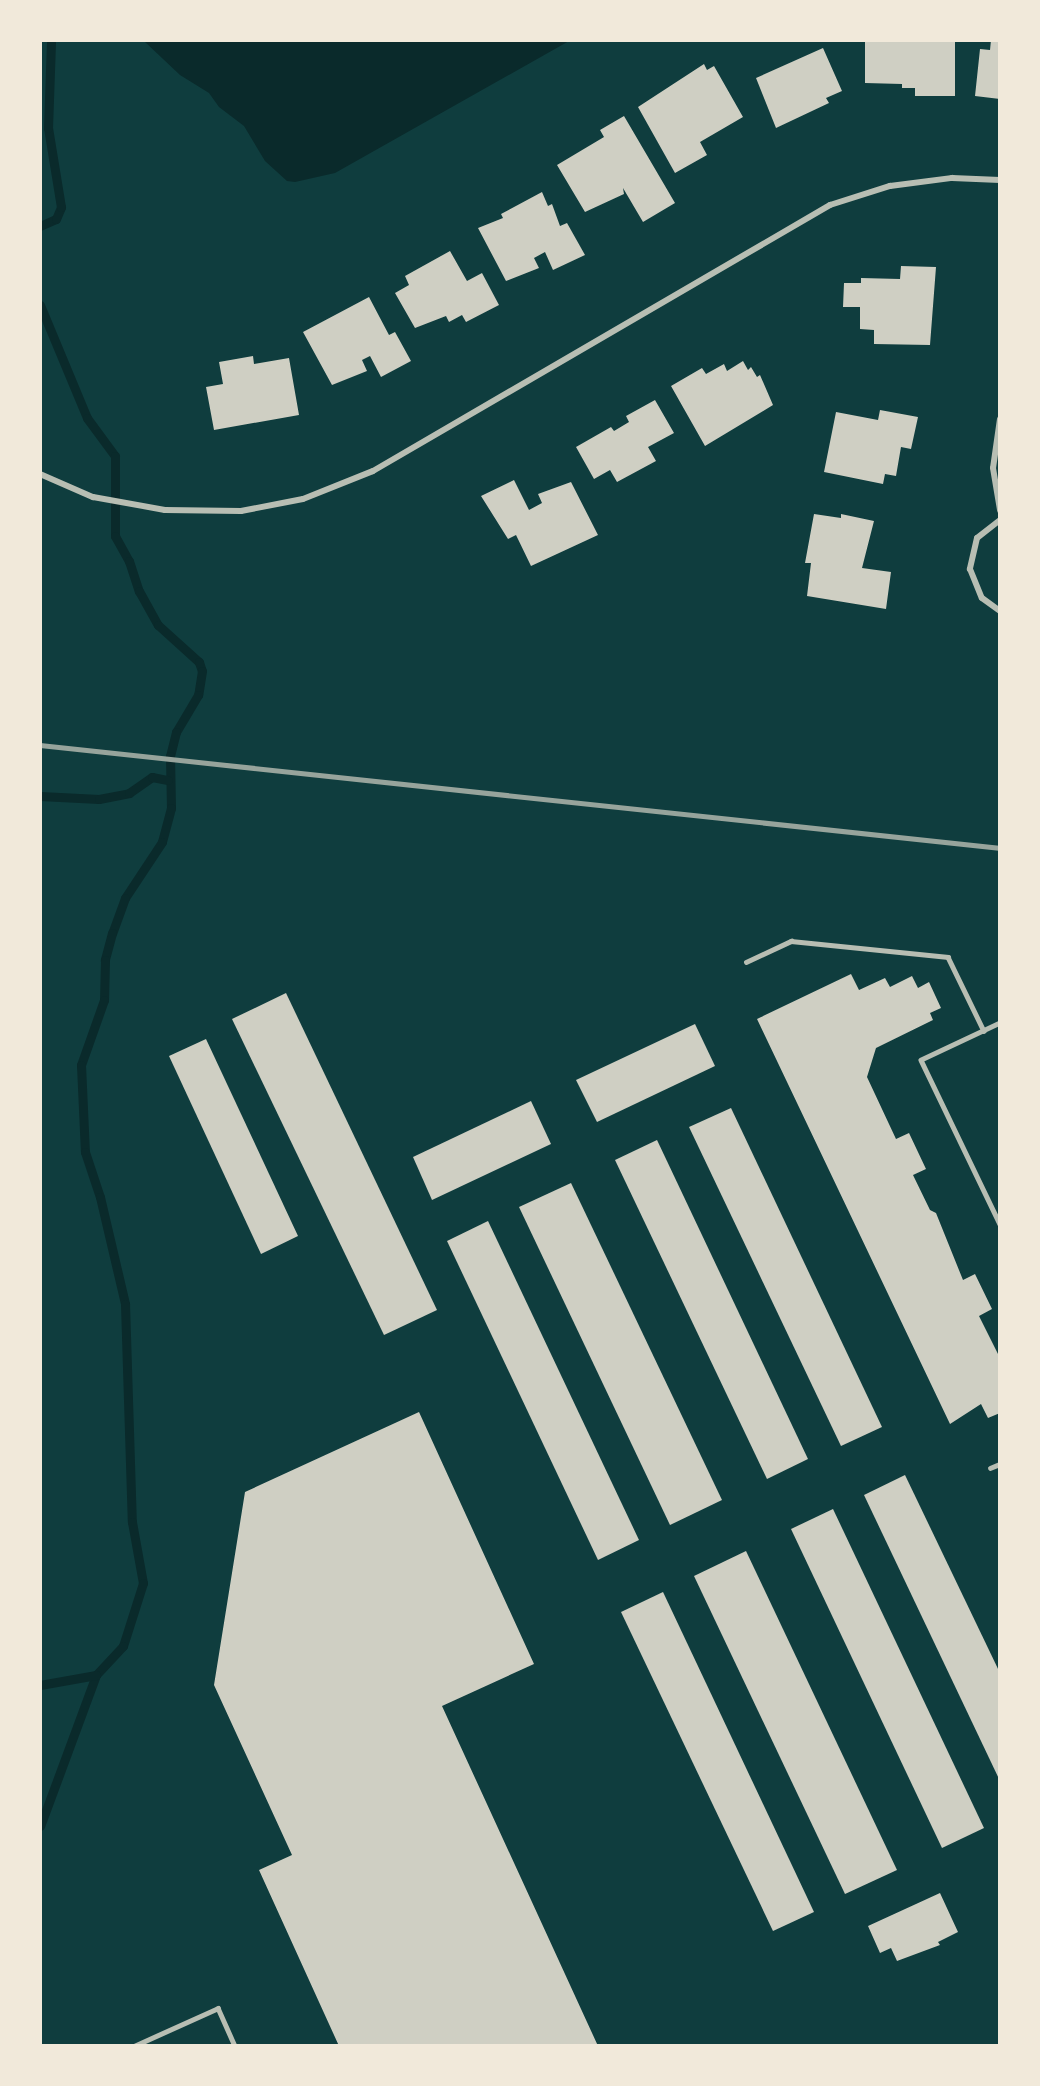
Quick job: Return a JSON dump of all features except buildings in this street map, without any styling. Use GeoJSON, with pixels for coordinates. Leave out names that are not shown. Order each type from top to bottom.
{"type":"FeatureCollection","features":[{"type":"Feature","properties":{"kind":"street"},"geometry":{"type":"LineString","coordinates":[[40,474],[93,497],[131,506],[185,512],[241,511],[303,499],[341,486],[444,432],[830,205],[890,186],[952,178],[999,180]]}},
{"type":"Feature","properties":{"kind":"street"},"geometry":{"type":"LineString","coordinates":[[999,419],[993,468],[999,510]]}},
{"type":"Feature","properties":{"kind":"street"},"geometry":{"type":"LineString","coordinates":[[999,520],[977,538],[970,569],[981,598],[999,611]]}},
{"type":"Feature","properties":{"kind":"lane"},"geometry":{"type":"LineString","coordinates":[[746,962],[791,941],[948,957],[984,1031]]}},
{"type":"Feature","properties":{"kind":"lane"},"geometry":{"type":"LineString","coordinates":[[999,1023],[921,1060],[999,1224]]}},
{"type":"Feature","properties":{"kind":"lane"},"geometry":{"type":"LineString","coordinates":[[990,1468],[999,1464]]}},
{"type":"Feature","properties":{"kind":"lane"},"geometry":{"type":"LineString","coordinates":[[134,2046],[218,2008],[235,2046]]}},
{"type":"Feature","properties":{"kind":"water"},"geometry":{"type":"Polygon","coordinates":[[[144,41],[569,41],[335,173],[295,182],[287,181],[265,161],[244,126],[219,107],[209,93],[180,75],[144,41]]]}},
{"type":"Feature","properties":{"kind":"waterway"},"geometry":{"type":"LineString","coordinates":[[40,226],[56,219],[61,207],[48,128],[51,40]]}},
{"type":"Feature","properties":{"kind":"waterway"},"geometry":{"type":"LineString","coordinates":[[40,305],[87,418],[115,456],[115,536],[129,561],[139,591],[158,625],[199,662],[202,671],[198,695],[176,732],[170,756],[171,808],[162,842],[125,898],[112,933],[105,960],[104,1000],[81,1065],[85,1152],[100,1197],[125,1304],[132,1522],[143,1583],[123,1646],[96,1675],[40,1826]]}},
{"type":"Feature","properties":{"kind":"waterway"},"geometry":{"type":"LineString","coordinates":[[40,796],[99,799],[129,793],[152,777],[168,780]]}},
{"type":"Feature","properties":{"kind":"waterway"},"geometry":{"type":"LineString","coordinates":[[40,1685],[96,1675]]}},
{"type":"Feature","properties":{"kind":"railway"},"geometry":{"type":"LineString","coordinates":[[40,745],[1000,848]]}}]}
